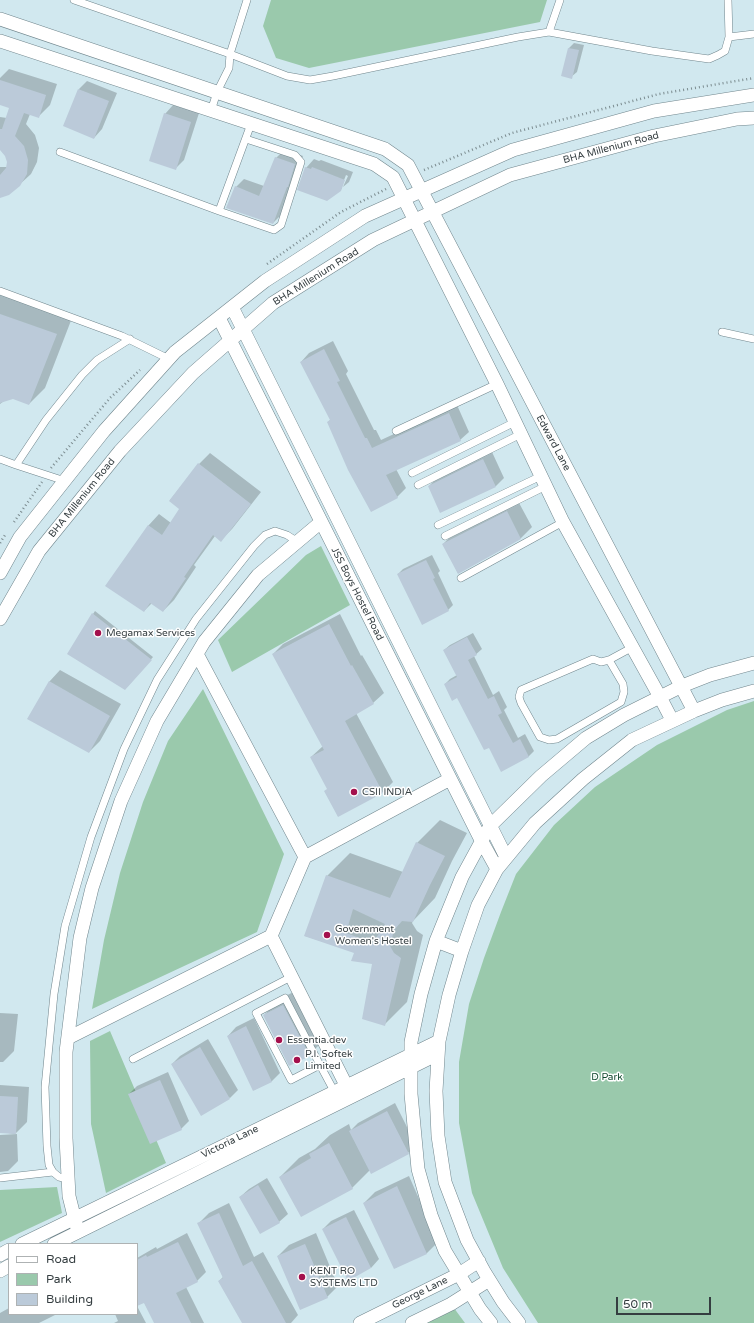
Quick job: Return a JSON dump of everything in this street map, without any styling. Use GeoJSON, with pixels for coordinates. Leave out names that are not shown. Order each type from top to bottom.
{"type":"FeatureCollection","features":[{"type":"Feature","properties":{"kind":"street","name":"Edward Lane"},"geometry":{"type":"LineString","coordinates":[[0,19],[385,149],[408,165],[694,711]]}},
{"type":"Feature","properties":{"kind":"street"},"geometry":{"type":"LineString","coordinates":[[0,41],[374,164],[393,177],[497,384],[563,522],[672,720]]}},
{"type":"Feature","properties":{"kind":"street"},"geometry":{"type":"LineString","coordinates":[[0,573],[20,537],[104,431],[175,352],[265,281],[365,216],[404,197],[421,191],[513,150],[654,110],[754,95]]}},
{"type":"Feature","properties":{"kind":"street","name":"BHA Millenium Road"},"geometry":{"type":"LineString","coordinates":[[0,619],[39,551],[120,451],[193,373],[273,303],[373,240],[510,175],[654,136],[737,119],[754,118]]}},
{"type":"Feature","properties":{"kind":"street","name":"JSS Boys Hostel Road"},"geometry":{"type":"LineString","coordinates":[[232,307],[506,857]]}},
{"type":"Feature","properties":{"kind":"street","name":"JSS Boys Hostel Road"},"geometry":{"type":"LineString","coordinates":[[219,318],[481,840],[497,869]]}},
{"type":"Feature","properties":{"kind":"street"},"geometry":{"type":"LineString","coordinates":[[78,1232],[69,1196],[66,1138],[66,1052],[80,938],[94,881],[122,801],[156,721],[204,642],[258,576],[321,522]]}},
{"type":"Feature","properties":{"kind":"street"},"geometry":{"type":"LineString","coordinates":[[343,566],[358,558]]}},
{"type":"Feature","properties":{"kind":"street"},"geometry":{"type":"LineString","coordinates":[[197,654],[305,858]]}},
{"type":"Feature","properties":{"kind":"street"},"geometry":{"type":"LineString","coordinates":[[491,1323],[445,1251],[431,1215],[418,1169],[410,1094],[411,1042],[421,994],[436,941],[462,877],[481,840],[491,825],[541,776],[586,738],[624,715],[682,686],[710,675],[754,663]]}},
{"type":"Feature","properties":{"kind":"street"},"geometry":{"type":"LineString","coordinates":[[519,1323],[489,1280],[468,1240],[445,1182],[438,1136],[436,1091],[439,1048],[449,995],[478,905],[497,869],[534,823],[583,779],[632,740],[672,720],[722,700],[754,690]]}},
{"type":"Feature","properties":{"kind":"street"},"geometry":{"type":"LineString","coordinates":[[68,1038],[271,936],[305,858],[450,778]]}},
{"type":"Feature","properties":{"kind":"street"},"geometry":{"type":"LineString","coordinates":[[271,936],[346,1086]]}},
{"type":"Feature","properties":{"kind":"street"},"geometry":{"type":"LineString","coordinates":[[436,941],[462,951]]}},
{"type":"Feature","properties":{"kind":"street","name":"Victoria Lane"},"geometry":{"type":"LineString","coordinates":[[56,1243],[439,1048]]}},
{"type":"Feature","properties":{"kind":"street","name":"Victoria Lane"},"geometry":{"type":"LineString","coordinates":[[24,1243],[334,1091],[411,1061]]}},
{"type":"Feature","properties":{"kind":"street","name":"George Lane"},"geometry":{"type":"LineString","coordinates":[[360,1323],[459,1274],[479,1261]]}},
{"type":"Feature","properties":{"kind":"street"},"geometry":{"type":"LineString","coordinates":[[412,1323],[451,1304],[489,1280]]}},
{"type":"Feature","properties":{"kind":"lane"},"geometry":{"type":"LineString","coordinates":[[74,0],[230,54],[287,76],[310,80],[549,32],[652,52],[709,60],[725,50],[729,37],[728,0]]}},
{"type":"Feature","properties":{"kind":"lane"},"geometry":{"type":"LineString","coordinates":[[211,111],[217,92],[229,68],[230,54],[247,0]]}},
{"type":"Feature","properties":{"kind":"lane"},"geometry":{"type":"LineString","coordinates":[[549,32],[560,0]]}},
{"type":"Feature","properties":{"kind":"lane"},"geometry":{"type":"LineString","coordinates":[[729,37],[754,34]]}},
{"type":"Feature","properties":{"kind":"lane"},"geometry":{"type":"LineString","coordinates":[[219,211],[251,124]]}},
{"type":"Feature","properties":{"kind":"lane"},"geometry":{"type":"LineString","coordinates":[[60,152],[274,230],[281,225],[301,162],[295,155],[246,140]]}},
{"type":"Feature","properties":{"kind":"lane"},"geometry":{"type":"LineString","coordinates":[[0,291],[130,339],[169,359]]}},
{"type":"Feature","properties":{"kind":"lane"},"geometry":{"type":"LineString","coordinates":[[722,332],[754,339]]}},
{"type":"Feature","properties":{"kind":"lane"},"geometry":{"type":"LineString","coordinates":[[16,465],[46,420],[82,374],[97,360],[130,339]]}},
{"type":"Feature","properties":{"kind":"lane"},"geometry":{"type":"LineString","coordinates":[[396,431],[497,384]]}},
{"type":"Feature","properties":{"kind":"lane"},"geometry":{"type":"LineString","coordinates":[[412,474],[515,422]]}},
{"type":"Feature","properties":{"kind":"lane"},"geometry":{"type":"LineString","coordinates":[[418,485],[521,434]]}},
{"type":"Feature","properties":{"kind":"lane"},"geometry":{"type":"LineString","coordinates":[[0,459],[65,481]]}},
{"type":"Feature","properties":{"kind":"lane"},"geometry":{"type":"LineString","coordinates":[[438,524],[544,481]]}},
{"type":"Feature","properties":{"kind":"lane"},"geometry":{"type":"LineString","coordinates":[[445,536],[544,481]]}},
{"type":"Feature","properties":{"kind":"lane"},"geometry":{"type":"LineString","coordinates":[[461,578],[563,522]]}},
{"type":"Feature","properties":{"kind":"lane"},"geometry":{"type":"LineString","coordinates":[[68,1179],[60,1177],[53,1172],[49,1165],[47,1146],[45,1087],[56,979],[65,926],[87,852],[124,749],[157,680],[196,619],[254,546],[265,535],[275,531],[287,535],[298,542]]}},
{"type":"Feature","properties":{"kind":"lane"},"geometry":{"type":"LineString","coordinates":[[609,660],[623,684],[624,692],[621,702],[557,739],[549,740],[540,737],[519,697],[521,690],[594,659],[600,662],[609,660],[632,647]]}},
{"type":"Feature","properties":{"kind":"lane"},"geometry":{"type":"LineString","coordinates":[[133,1059],[291,977]]}},
{"type":"Feature","properties":{"kind":"lane"},"geometry":{"type":"LineString","coordinates":[[320,1065],[291,1080],[256,1013],[286,998],[334,1091]]}},
{"type":"Feature","properties":{"kind":"lane"},"geometry":{"type":"LineString","coordinates":[[0,1178],[53,1172]]}},
{"type":"Feature","properties":{"kind":"green space"},"geometry":{"type":"Polygon","coordinates":[[[271,0],[547,0],[540,22],[309,68],[276,58],[263,26],[271,0]]]}},
{"type":"Feature","properties":{"kind":"green space"},"geometry":{"type":"Polygon","coordinates":[[[321,546],[350,605],[232,672],[218,640],[306,555],[321,546]]]}},
{"type":"Feature","properties":{"kind":"green space"},"geometry":{"type":"Polygon","coordinates":[[[203,689],[284,854],[257,932],[92,1009],[104,940],[120,873],[143,802],[168,741],[203,689]]]}},
{"type":"Feature","properties":{"kind":"green space","name":"D Park"},"geometry":{"type":"Polygon","coordinates":[[[754,701],[754,1323],[538,1323],[503,1268],[472,1193],[459,1123],[459,1062],[469,1004],[484,958],[516,874],[554,825],[595,787],[657,745],[727,710],[754,701]]]}},
{"type":"Feature","properties":{"kind":"green space"},"geometry":{"type":"Polygon","coordinates":[[[110,1031],[166,1163],[106,1193],[91,1124],[90,1041],[110,1031]]]}},
{"type":"Feature","properties":{"kind":"green space"},"geometry":{"type":"Polygon","coordinates":[[[57,1187],[62,1213],[0,1242],[0,1190],[57,1187]]]}},
{"type":"Feature","properties":{"kind":"green space"},"geometry":{"type":"Polygon","coordinates":[[[451,1304],[465,1323],[412,1323],[451,1304]]]}},
{"type":"Feature","properties":{"kind":"building"},"geometry":{"type":"Polygon","coordinates":[[[568,48],[579,50],[572,79],[561,76],[568,48]]]}},
{"type":"Feature","properties":{"kind":"building"},"geometry":{"type":"Polygon","coordinates":[[[0,80],[46,95],[39,118],[24,113],[15,136],[24,146],[28,160],[27,174],[20,186],[9,195],[0,198],[0,175],[6,168],[7,162],[5,156],[0,150],[0,129],[2,129],[9,108],[0,105],[0,80]]]}},
{"type":"Feature","properties":{"kind":"building"},"geometry":{"type":"Polygon","coordinates":[[[78,89],[109,101],[94,139],[63,126],[78,89]]]}},
{"type":"Feature","properties":{"kind":"building"},"geometry":{"type":"Polygon","coordinates":[[[164,113],[191,122],[176,170],[149,161],[164,113]]]}},
{"type":"Feature","properties":{"kind":"building"},"geometry":{"type":"Polygon","coordinates":[[[275,157],[295,164],[288,187],[273,224],[226,208],[235,186],[259,196],[275,157]]]}},
{"type":"Feature","properties":{"kind":"building"},"geometry":{"type":"Polygon","coordinates":[[[305,167],[311,169],[312,167],[345,180],[341,191],[327,201],[297,190],[305,167]]]}},
{"type":"Feature","properties":{"kind":"building"},"geometry":{"type":"Polygon","coordinates":[[[0,314],[57,334],[29,405],[13,399],[0,403],[0,314]]]}},
{"type":"Feature","properties":{"kind":"building"},"geometry":{"type":"Polygon","coordinates":[[[324,349],[340,381],[337,382],[365,438],[367,438],[372,448],[449,413],[461,441],[386,475],[398,498],[371,512],[348,470],[327,422],[330,420],[300,362],[324,349]]]}},
{"type":"Feature","properties":{"kind":"building"},"geometry":{"type":"Polygon","coordinates":[[[483,459],[496,487],[440,513],[428,486],[483,459]]]}},
{"type":"Feature","properties":{"kind":"building"},"geometry":{"type":"Polygon","coordinates":[[[198,463],[251,504],[221,542],[213,535],[184,577],[186,578],[163,612],[150,603],[144,612],[105,586],[148,525],[162,535],[179,509],[169,501],[198,463]]]}},
{"type":"Feature","properties":{"kind":"building"},"geometry":{"type":"Polygon","coordinates":[[[507,511],[521,539],[458,574],[442,544],[507,511]]]}},
{"type":"Feature","properties":{"kind":"building"},"geometry":{"type":"Polygon","coordinates":[[[426,560],[435,578],[433,579],[449,611],[422,625],[397,574],[426,560]]]}},
{"type":"Feature","properties":{"kind":"building","name":"Megamax Services"},"geometry":{"type":"Polygon","coordinates":[[[92,613],[152,660],[125,690],[67,654],[92,613]]]}},
{"type":"Feature","properties":{"kind":"building"},"geometry":{"type":"Polygon","coordinates":[[[329,624],[351,666],[352,665],[374,704],[345,721],[383,793],[338,817],[324,791],[327,789],[310,757],[324,750],[272,654],[329,624]]]}},
{"type":"Feature","properties":{"kind":"building"},"geometry":{"type":"Polygon","coordinates":[[[467,637],[477,655],[468,660],[488,699],[494,696],[502,713],[498,715],[513,743],[520,739],[529,757],[501,772],[489,748],[484,750],[457,698],[452,701],[444,684],[457,677],[443,650],[467,637]]]}},
{"type":"Feature","properties":{"kind":"building"},"geometry":{"type":"Polygon","coordinates":[[[49,681],[110,716],[89,753],[27,719],[49,681]]]}},
{"type":"Feature","properties":{"kind":"building","name":"Government Women's Hostel"},"geometry":{"type":"Polygon","coordinates":[[[416,842],[445,856],[413,922],[402,921],[394,930],[390,946],[394,953],[401,958],[385,1026],[362,1019],[372,964],[351,961],[354,953],[304,936],[326,875],[390,898],[416,842]],[[353,909],[346,933],[373,943],[385,924],[353,909]]]}},
{"type":"Feature","properties":{"kind":"building"},"geometry":{"type":"Polygon","coordinates":[[[283,1005],[310,1056],[289,1066],[263,1015],[283,1005]]]}},
{"type":"Feature","properties":{"kind":"building"},"geometry":{"type":"Polygon","coordinates":[[[246,1026],[272,1082],[253,1091],[227,1036],[246,1026]]]}},
{"type":"Feature","properties":{"kind":"building"},"geometry":{"type":"Polygon","coordinates":[[[200,1047],[230,1099],[201,1116],[171,1064],[200,1047]]]}},
{"type":"Feature","properties":{"kind":"building"},"geometry":{"type":"Polygon","coordinates":[[[160,1080],[182,1130],[150,1144],[128,1094],[160,1080]]]}},
{"type":"Feature","properties":{"kind":"building"},"geometry":{"type":"Polygon","coordinates":[[[0,1096],[18,1097],[16,1134],[0,1133],[0,1096]]]}},
{"type":"Feature","properties":{"kind":"building"},"geometry":{"type":"Polygon","coordinates":[[[387,1111],[409,1154],[371,1174],[349,1131],[387,1111]]]}},
{"type":"Feature","properties":{"kind":"building"},"geometry":{"type":"Polygon","coordinates":[[[329,1143],[353,1189],[301,1217],[279,1177],[311,1158],[309,1154],[329,1143]]]}},
{"type":"Feature","properties":{"kind":"building"},"geometry":{"type":"Polygon","coordinates":[[[258,1185],[280,1223],[260,1234],[239,1197],[258,1185]]]}},
{"type":"Feature","properties":{"kind":"building"},"geometry":{"type":"Polygon","coordinates":[[[397,1186],[427,1254],[394,1269],[363,1203],[397,1186]]]}},
{"type":"Feature","properties":{"kind":"building"},"geometry":{"type":"Polygon","coordinates":[[[219,1213],[243,1266],[252,1261],[286,1323],[242,1323],[218,1281],[223,1278],[197,1223],[219,1213]]]}},
{"type":"Feature","properties":{"kind":"building"},"geometry":{"type":"Polygon","coordinates":[[[346,1217],[371,1268],[348,1281],[322,1229],[346,1217]]]}},
{"type":"Feature","properties":{"kind":"building"},"geometry":{"type":"Polygon","coordinates":[[[178,1242],[198,1282],[176,1293],[191,1323],[154,1323],[144,1303],[138,1306],[138,1259],[146,1255],[147,1257],[178,1242]]]}},
{"type":"Feature","properties":{"kind":"building","name":"KENT RO SYSTEMS LTD"},"geometry":{"type":"Polygon","coordinates":[[[305,1244],[328,1298],[300,1310],[277,1256],[305,1244]]]}},
{"type":"Feature","properties":{"kind":"place","name":"Megamax Services"},"geometry":{"type":"Point","coordinates":[98,633]}},
{"type":"Feature","properties":{"kind":"place","name":"CSII INDIA"},"geometry":{"type":"Point","coordinates":[354,792]}},
{"type":"Feature","properties":{"kind":"place","name":"Government Women's Hostel"},"geometry":{"type":"Point","coordinates":[327,935]}},
{"type":"Feature","properties":{"kind":"place","name":"Essentia.dev"},"geometry":{"type":"Point","coordinates":[279,1040]}},
{"type":"Feature","properties":{"kind":"place","name":"P.I. Softek Limited"},"geometry":{"type":"Point","coordinates":[297,1060]}},
{"type":"Feature","properties":{"kind":"place","name":"KENT RO SYSTEMS LTD"},"geometry":{"type":"Point","coordinates":[302,1277]}}]}
